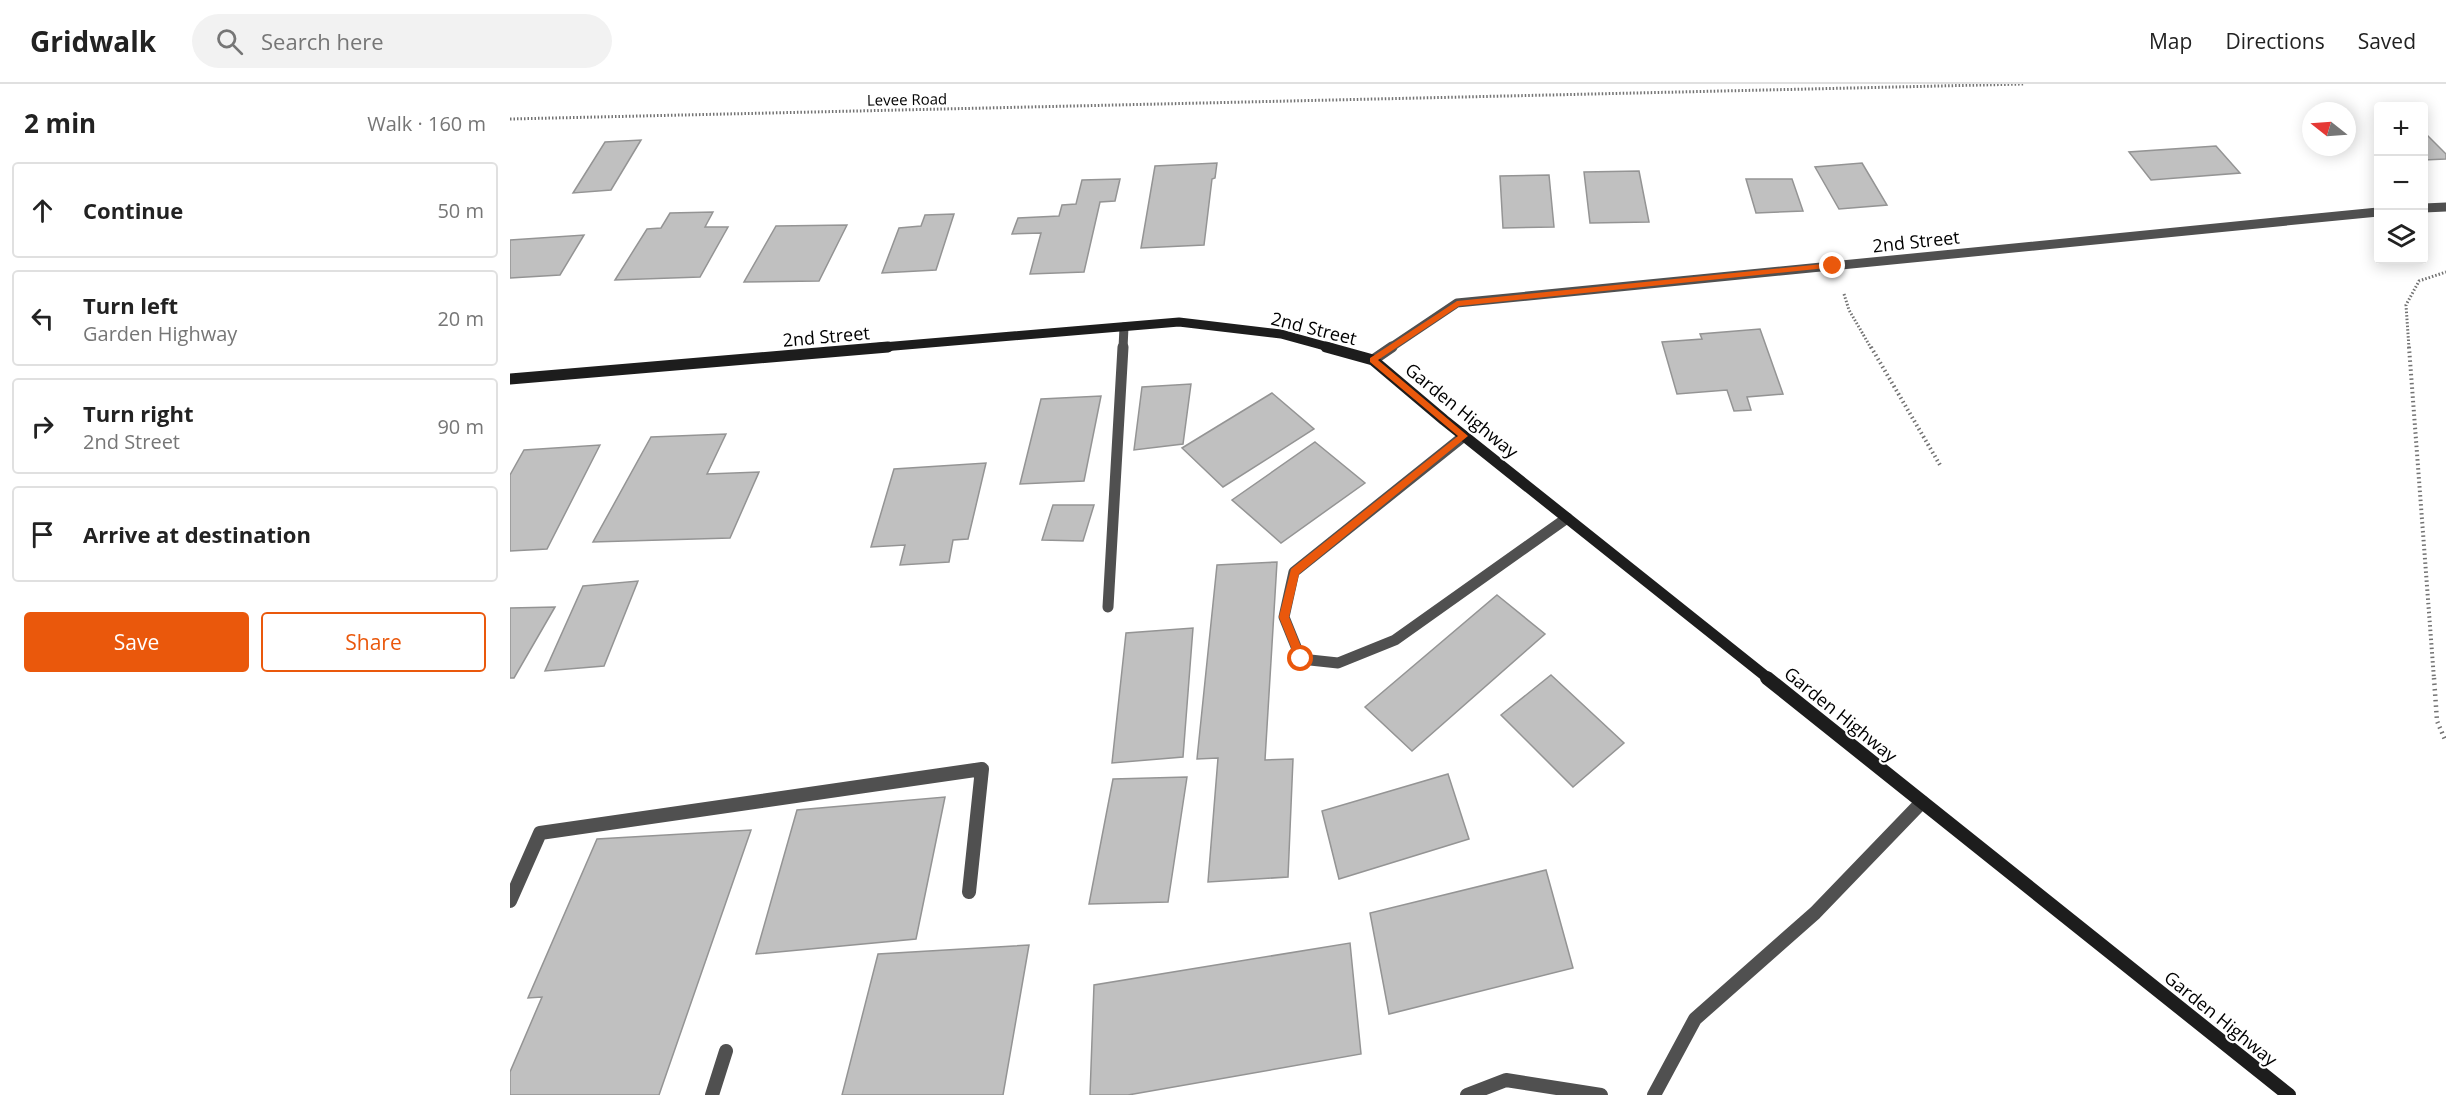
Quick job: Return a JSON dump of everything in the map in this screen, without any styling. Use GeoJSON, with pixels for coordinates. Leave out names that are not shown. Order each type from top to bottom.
{"type":"FeatureCollection","features":[{"type":"Feature","properties":{"kind":"main road","name":"2nd Street"},"geometry":{"type":"LineString","coordinates":[[510,379],[1179,322],[1281,334],[1373,360]]}},
{"type":"Feature","properties":{"kind":"main road","name":"Garden Highway"},"geometry":{"type":"LineString","coordinates":[[1373,360],[1464,436],[2289,1095]]}},
{"type":"Feature","properties":{"kind":"street"},"geometry":{"type":"LineString","coordinates":[[2428,208],[2446,207]]}},
{"type":"Feature","properties":{"kind":"street","name":"2nd Street"},"geometry":{"type":"LineString","coordinates":[[1373,360],[1457,303],[2374,212]]}},
{"type":"Feature","properties":{"kind":"street"},"geometry":{"type":"LineString","coordinates":[[1108,607],[1124,327]]}},
{"type":"Feature","properties":{"kind":"street"},"geometry":{"type":"LineString","coordinates":[[1464,436],[1294,572],[1284,617],[1301,659],[1338,663],[1395,640],[1567,518]]}},
{"type":"Feature","properties":{"kind":"street"},"geometry":{"type":"LineString","coordinates":[[510,901],[540,833],[982,769],[969,892]]}},
{"type":"Feature","properties":{"kind":"street"},"geometry":{"type":"LineString","coordinates":[[1654,1095],[1695,1019],[1815,913],[1922,802]]}},
{"type":"Feature","properties":{"kind":"street"},"geometry":{"type":"LineString","coordinates":[[712,1095],[726,1051]]}},
{"type":"Feature","properties":{"kind":"street"},"geometry":{"type":"LineString","coordinates":[[1467,1095],[1506,1080],[1601,1095]]}},
{"type":"Feature","properties":{"kind":"path","name":"Levee Road"},"geometry":{"type":"LineString","coordinates":[[510,119],[2025,84]]}},
{"type":"Feature","properties":{"kind":"path"},"geometry":{"type":"LineString","coordinates":[[1833,266],[1849,310],[1940,465]]}},
{"type":"Feature","properties":{"kind":"path"},"geometry":{"type":"LineString","coordinates":[[2446,272],[2419,281],[2406,305],[2437,721],[2446,742]]}},
{"type":"Feature","properties":{"kind":"building"},"geometry":{"type":"Polygon","coordinates":[[[2428,136],[2446,154],[2446,159],[2428,160],[2428,136]]]}},
{"type":"Feature","properties":{"kind":"building"},"geometry":{"type":"Polygon","coordinates":[[[641,140],[611,190],[573,193],[605,142],[641,140]]]}},
{"type":"Feature","properties":{"kind":"building"},"geometry":{"type":"Polygon","coordinates":[[[2216,146],[2240,173],[2151,180],[2129,152],[2216,146]]]}},
{"type":"Feature","properties":{"kind":"building"},"geometry":{"type":"Polygon","coordinates":[[[1217,163],[1215,178],[1212,179],[1204,245],[1141,248],[1155,166],[1217,163]]]}},
{"type":"Feature","properties":{"kind":"building"},"geometry":{"type":"Polygon","coordinates":[[[1862,163],[1887,205],[1839,209],[1815,167],[1862,163]]]}},
{"type":"Feature","properties":{"kind":"building"},"geometry":{"type":"Polygon","coordinates":[[[1639,171],[1649,222],[1590,223],[1584,172],[1639,171]]]}},
{"type":"Feature","properties":{"kind":"building"},"geometry":{"type":"Polygon","coordinates":[[[1549,175],[1554,227],[1503,228],[1500,176],[1549,175]]]}},
{"type":"Feature","properties":{"kind":"building"},"geometry":{"type":"Polygon","coordinates":[[[1120,179],[1115,201],[1100,202],[1084,272],[1030,274],[1041,233],[1012,234],[1018,218],[1059,216],[1062,205],[1076,204],[1082,180],[1120,179]]]}},
{"type":"Feature","properties":{"kind":"building"},"geometry":{"type":"Polygon","coordinates":[[[1746,179],[1792,179],[1803,211],[1756,213],[1746,179]]]}},
{"type":"Feature","properties":{"kind":"building"},"geometry":{"type":"Polygon","coordinates":[[[713,212],[705,227],[728,227],[700,277],[615,280],[647,229],[661,228],[670,213],[713,212]]]}},
{"type":"Feature","properties":{"kind":"building"},"geometry":{"type":"Polygon","coordinates":[[[954,214],[936,270],[882,273],[899,228],[921,226],[925,215],[954,214]]]}},
{"type":"Feature","properties":{"kind":"building"},"geometry":{"type":"Polygon","coordinates":[[[847,225],[819,281],[744,282],[776,226],[847,225]]]}},
{"type":"Feature","properties":{"kind":"building"},"geometry":{"type":"Polygon","coordinates":[[[584,235],[560,275],[510,278],[510,240],[584,235]]]}},
{"type":"Feature","properties":{"kind":"building"},"geometry":{"type":"Polygon","coordinates":[[[1760,329],[1783,394],[1747,397],[1751,410],[1734,411],[1727,390],[1677,394],[1662,342],[1702,339],[1700,334],[1760,329]]]}},
{"type":"Feature","properties":{"kind":"building"},"geometry":{"type":"Polygon","coordinates":[[[1191,384],[1183,444],[1134,450],[1142,387],[1191,384]]]}},
{"type":"Feature","properties":{"kind":"building"},"geometry":{"type":"Polygon","coordinates":[[[1272,393],[1314,429],[1223,487],[1182,448],[1272,393]]]}},
{"type":"Feature","properties":{"kind":"building"},"geometry":{"type":"Polygon","coordinates":[[[1101,396],[1084,481],[1020,484],[1041,399],[1101,396]]]}},
{"type":"Feature","properties":{"kind":"building"},"geometry":{"type":"Polygon","coordinates":[[[726,434],[707,474],[759,472],[730,538],[593,542],[651,437],[726,434]]]}},
{"type":"Feature","properties":{"kind":"building"},"geometry":{"type":"Polygon","coordinates":[[[1315,442],[1365,483],[1281,543],[1232,500],[1315,442]]]}},
{"type":"Feature","properties":{"kind":"building"},"geometry":{"type":"Polygon","coordinates":[[[600,445],[547,549],[510,551],[510,475],[524,450],[600,445]]]}},
{"type":"Feature","properties":{"kind":"building"},"geometry":{"type":"Polygon","coordinates":[[[986,463],[968,539],[953,540],[949,562],[900,565],[905,545],[871,547],[894,469],[986,463]]]}},
{"type":"Feature","properties":{"kind":"building"},"geometry":{"type":"Polygon","coordinates":[[[1053,505],[1094,505],[1083,541],[1042,540],[1053,505]]]}},
{"type":"Feature","properties":{"kind":"building"},"geometry":{"type":"Polygon","coordinates":[[[1277,562],[1265,760],[1293,759],[1288,877],[1208,882],[1218,758],[1197,759],[1217,565],[1277,562]]]}},
{"type":"Feature","properties":{"kind":"building"},"geometry":{"type":"Polygon","coordinates":[[[638,581],[604,666],[545,671],[583,586],[638,581]]]}},
{"type":"Feature","properties":{"kind":"building"},"geometry":{"type":"Polygon","coordinates":[[[1497,595],[1545,634],[1412,751],[1365,707],[1497,595]]]}},
{"type":"Feature","properties":{"kind":"building"},"geometry":{"type":"Polygon","coordinates":[[[555,607],[514,678],[510,678],[510,608],[555,607]]]}},
{"type":"Feature","properties":{"kind":"building"},"geometry":{"type":"Polygon","coordinates":[[[1193,628],[1183,757],[1112,763],[1126,633],[1193,628]]]}},
{"type":"Feature","properties":{"kind":"building"},"geometry":{"type":"Polygon","coordinates":[[[1551,675],[1624,743],[1573,787],[1501,715],[1551,675]]]}},
{"type":"Feature","properties":{"kind":"building"},"geometry":{"type":"Polygon","coordinates":[[[1448,774],[1469,839],[1339,879],[1322,811],[1448,774]]]}},
{"type":"Feature","properties":{"kind":"building"},"geometry":{"type":"Polygon","coordinates":[[[1187,777],[1168,902],[1089,904],[1113,779],[1187,777]]]}},
{"type":"Feature","properties":{"kind":"building"},"geometry":{"type":"Polygon","coordinates":[[[945,797],[916,939],[756,954],[797,810],[945,797]]]}},
{"type":"Feature","properties":{"kind":"building"},"geometry":{"type":"Polygon","coordinates":[[[751,830],[659,1095],[510,1095],[510,1072],[542,997],[528,998],[597,839],[751,830]]]}},
{"type":"Feature","properties":{"kind":"building"},"geometry":{"type":"Polygon","coordinates":[[[1546,870],[1573,968],[1389,1014],[1370,913],[1546,870]]]}},
{"type":"Feature","properties":{"kind":"building"},"geometry":{"type":"Polygon","coordinates":[[[1350,943],[1361,1054],[1128,1095],[1090,1095],[1094,985],[1350,943]]]}},
{"type":"Feature","properties":{"kind":"building"},"geometry":{"type":"Polygon","coordinates":[[[1029,945],[1003,1095],[842,1095],[878,954],[1029,945]]]}},
{"type":"Feature","properties":{"kind":"route"},"geometry":{"type":"LineString","coordinates":[[1301,659],[1284,617],[1294,572],[1464,436],[1373,360],[1457,303],[1833,266]]}}]}
